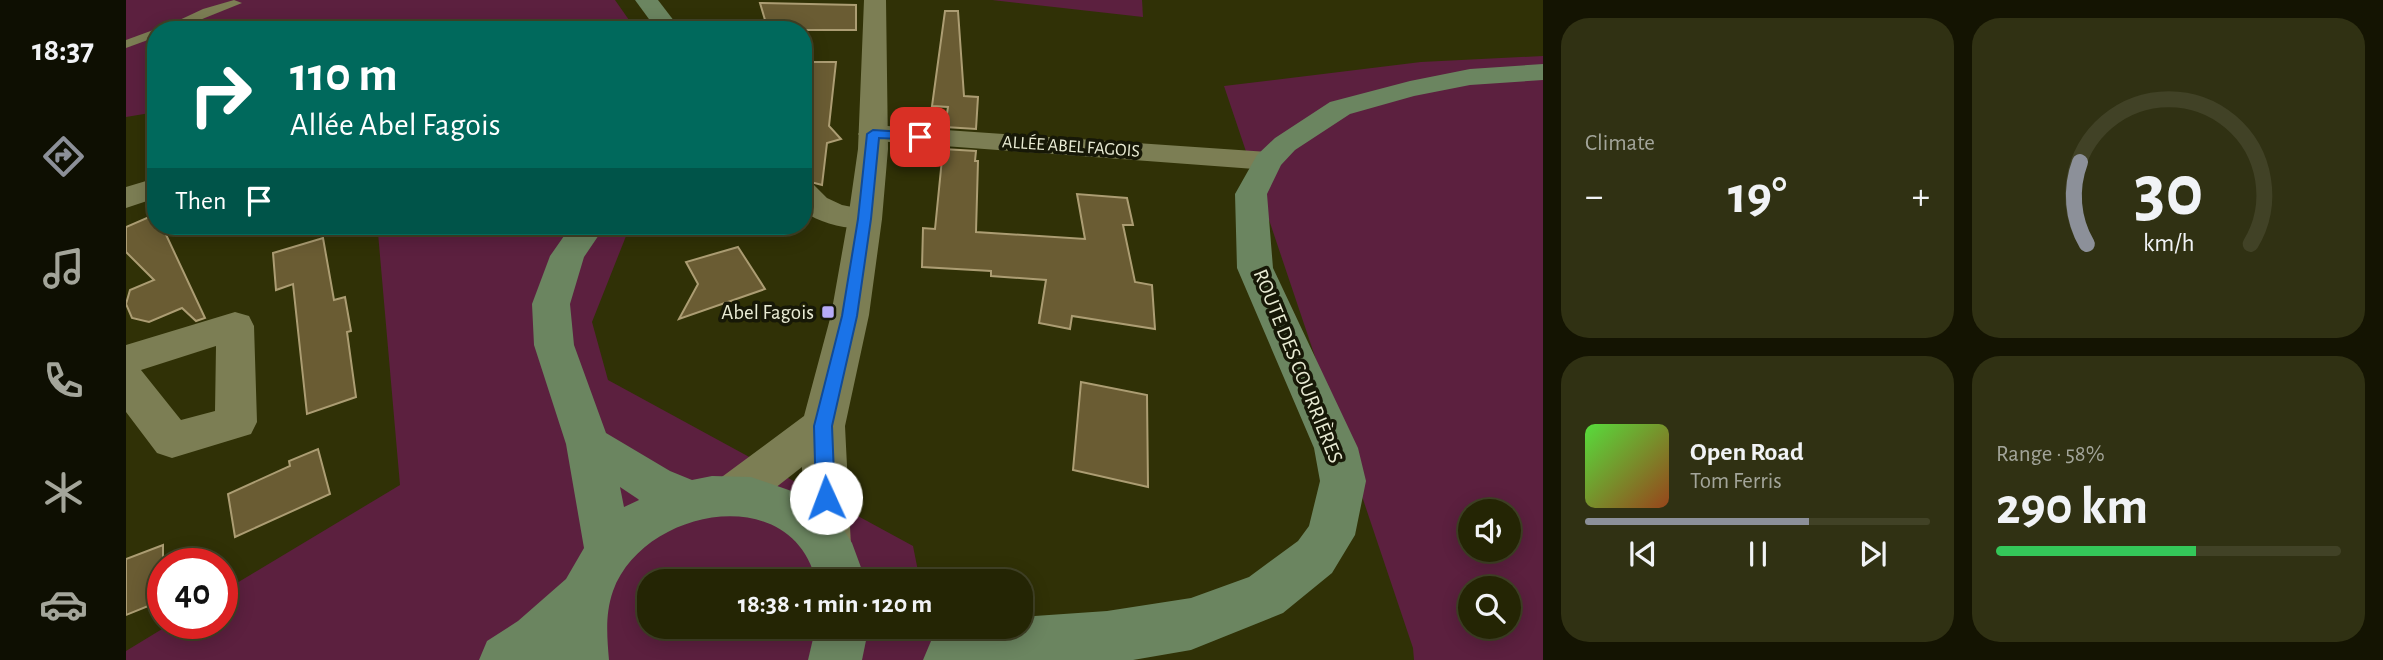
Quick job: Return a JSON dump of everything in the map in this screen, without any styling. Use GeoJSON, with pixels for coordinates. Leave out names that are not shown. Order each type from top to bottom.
{"type":"FeatureCollection","features":[{"type":"Feature","properties":{"kind":"main road"},"geometry":{"type":"LineString","coordinates":[[646,0],[661,21]]}},
{"type":"Feature","properties":{"kind":"main road","name":"ROUTE DES COURRIÈRES"},"geometry":{"type":"LineString","coordinates":[[950,660],[1027,645],[1107,638],[1191,624],[1265,596],[1315,557],[1331,535],[1343,481],[1336,448],[1255,268],[1251,194],[1268,161],[1306,128],[1340,108],[1410,89],[1470,77],[1543,72]]}},
{"type":"Feature","properties":{"kind":"main road"},"geometry":{"type":"LineString","coordinates":[[582,235],[567,256],[551,304],[554,345],[588,444],[609,551]]}},
{"type":"Feature","properties":{"kind":"main road"},"geometry":{"type":"LineString","coordinates":[[588,444],[654,485],[685,499]]}},
{"type":"Feature","properties":{"kind":"main road"},"geometry":{"type":"LineString","coordinates":[[582,660],[578,643],[585,597],[593,577],[609,551],[632,529],[657,511],[685,499],[710,494],[736,494],[770,501],[802,517],[841,569]]}},
{"type":"Feature","properties":{"kind":"main road"},"geometry":{"type":"LineString","coordinates":[[506,660],[537,640],[585,597]]}},
{"type":"Feature","properties":{"kind":"main road"},"geometry":{"type":"LineString","coordinates":[[835,660],[840,639]]}},
{"type":"Feature","properties":{"kind":"main road","name":"ROUTE DES COURRIÈRES"},"geometry":{"type":"LineString","coordinates":[[1009,639],[1027,645]]}},
{"type":"Feature","properties":{"kind":"street"},"geometry":{"type":"LineString","coordinates":[[841,569],[823,426],[850,316],[864,219],[873,134],[875,0]]}},
{"type":"Feature","properties":{"kind":"street","name":"ALLÉE ABEL FAGOIS"},"geometry":{"type":"LineString","coordinates":[[873,134],[1268,161]]}},
{"type":"Feature","properties":{"kind":"street"},"geometry":{"type":"LineString","coordinates":[[126,198],[147,190]]}},
{"type":"Feature","properties":{"kind":"street"},"geometry":{"type":"LineString","coordinates":[[812,204],[840,217],[864,219]]}},
{"type":"Feature","properties":{"kind":"street"},"geometry":{"type":"LineString","coordinates":[[126,360],[235,326],[236,422],[172,440],[126,381]]}},
{"type":"Feature","properties":{"kind":"street"},"geometry":{"type":"LineString","coordinates":[[736,494],[823,426]]}},
{"type":"Feature","properties":{"kind":"lane"},"geometry":{"type":"LineString","coordinates":[[184,21],[207,11],[236,4]]}},
{"type":"Feature","properties":{"kind":"lane"},"geometry":{"type":"LineString","coordinates":[[126,44],[147,36]]}},
{"type":"Feature","properties":{"kind":"shaded area"},"geometry":{"type":"Polygon","coordinates":[[[126,0],[615,0],[630,21],[147,21],[147,114],[126,117],[126,0]]]}},
{"type":"Feature","properties":{"kind":"shaded area"},"geometry":{"type":"Polygon","coordinates":[[[992,0],[1142,0],[1143,17],[992,0]]]}},
{"type":"Feature","properties":{"kind":"shaded area"},"geometry":{"type":"Polygon","coordinates":[[[1543,56],[1543,660],[1414,660],[1413,648],[1224,86],[1421,62],[1543,56]]]}},
{"type":"Feature","properties":{"kind":"shaded area"},"geometry":{"type":"Polygon","coordinates":[[[378,235],[626,235],[592,322],[608,380],[913,546],[918,569],[637,569],[637,639],[933,639],[937,660],[126,660],[126,651],[147,638],[238,639],[238,582],[400,485],[378,235]]]}},
{"type":"Feature","properties":{"kind":"building"},"geometry":{"type":"Polygon","coordinates":[[[760,3],[856,5],[856,30],[812,30],[812,21],[765,21],[760,3]]]}},
{"type":"Feature","properties":{"kind":"building"},"geometry":{"type":"Polygon","coordinates":[[[945,11],[958,11],[964,96],[978,97],[976,129],[945,127],[948,107],[932,106],[945,11]]]}},
{"type":"Feature","properties":{"kind":"building"},"geometry":{"type":"Polygon","coordinates":[[[812,62],[836,62],[829,126],[841,139],[827,143],[822,185],[812,182],[812,62]]]}},
{"type":"Feature","properties":{"kind":"building"},"geometry":{"type":"Polygon","coordinates":[[[943,149],[976,151],[976,232],[1085,239],[1077,194],[1127,198],[1133,225],[1123,225],[1135,282],[1152,285],[1155,329],[1072,316],[1070,329],[1039,323],[1046,280],[991,276],[991,271],[922,267],[923,228],[935,229],[943,149]]]}},
{"type":"Feature","properties":{"kind":"building"},"geometry":{"type":"Polygon","coordinates":[[[147,218],[147,235],[166,235],[205,318],[196,321],[182,308],[149,322],[132,318],[126,304],[130,290],[154,280],[126,252],[126,227],[147,218]]]}},
{"type":"Feature","properties":{"kind":"building"},"geometry":{"type":"Polygon","coordinates":[[[323,238],[334,300],[345,297],[351,331],[347,332],[356,397],[307,414],[293,284],[276,290],[273,253],[323,238]]]}},
{"type":"Feature","properties":{"kind":"building"},"geometry":{"type":"Polygon","coordinates":[[[738,247],[765,289],[679,319],[698,284],[686,262],[738,247]]]}},
{"type":"Feature","properties":{"kind":"building"},"geometry":{"type":"Polygon","coordinates":[[[1081,382],[1147,395],[1148,487],[1073,470],[1081,382]]]}},
{"type":"Feature","properties":{"kind":"building"},"geometry":{"type":"Polygon","coordinates":[[[318,449],[330,494],[235,537],[228,494],[290,466],[289,461],[318,449]]]}},
{"type":"Feature","properties":{"kind":"building"},"geometry":{"type":"Polygon","coordinates":[[[147,551],[147,606],[126,615],[126,559],[147,551]]]}},
{"type":"Feature","properties":{"kind":"place","name":"Abel Fagois"},"geometry":{"type":"Point","coordinates":[828,312]}},
{"type":"Feature","properties":{"kind":"route"},"geometry":{"type":"LineString","coordinates":[[826,498],[823,426],[850,316],[873,134],[920,137]]}}]}
